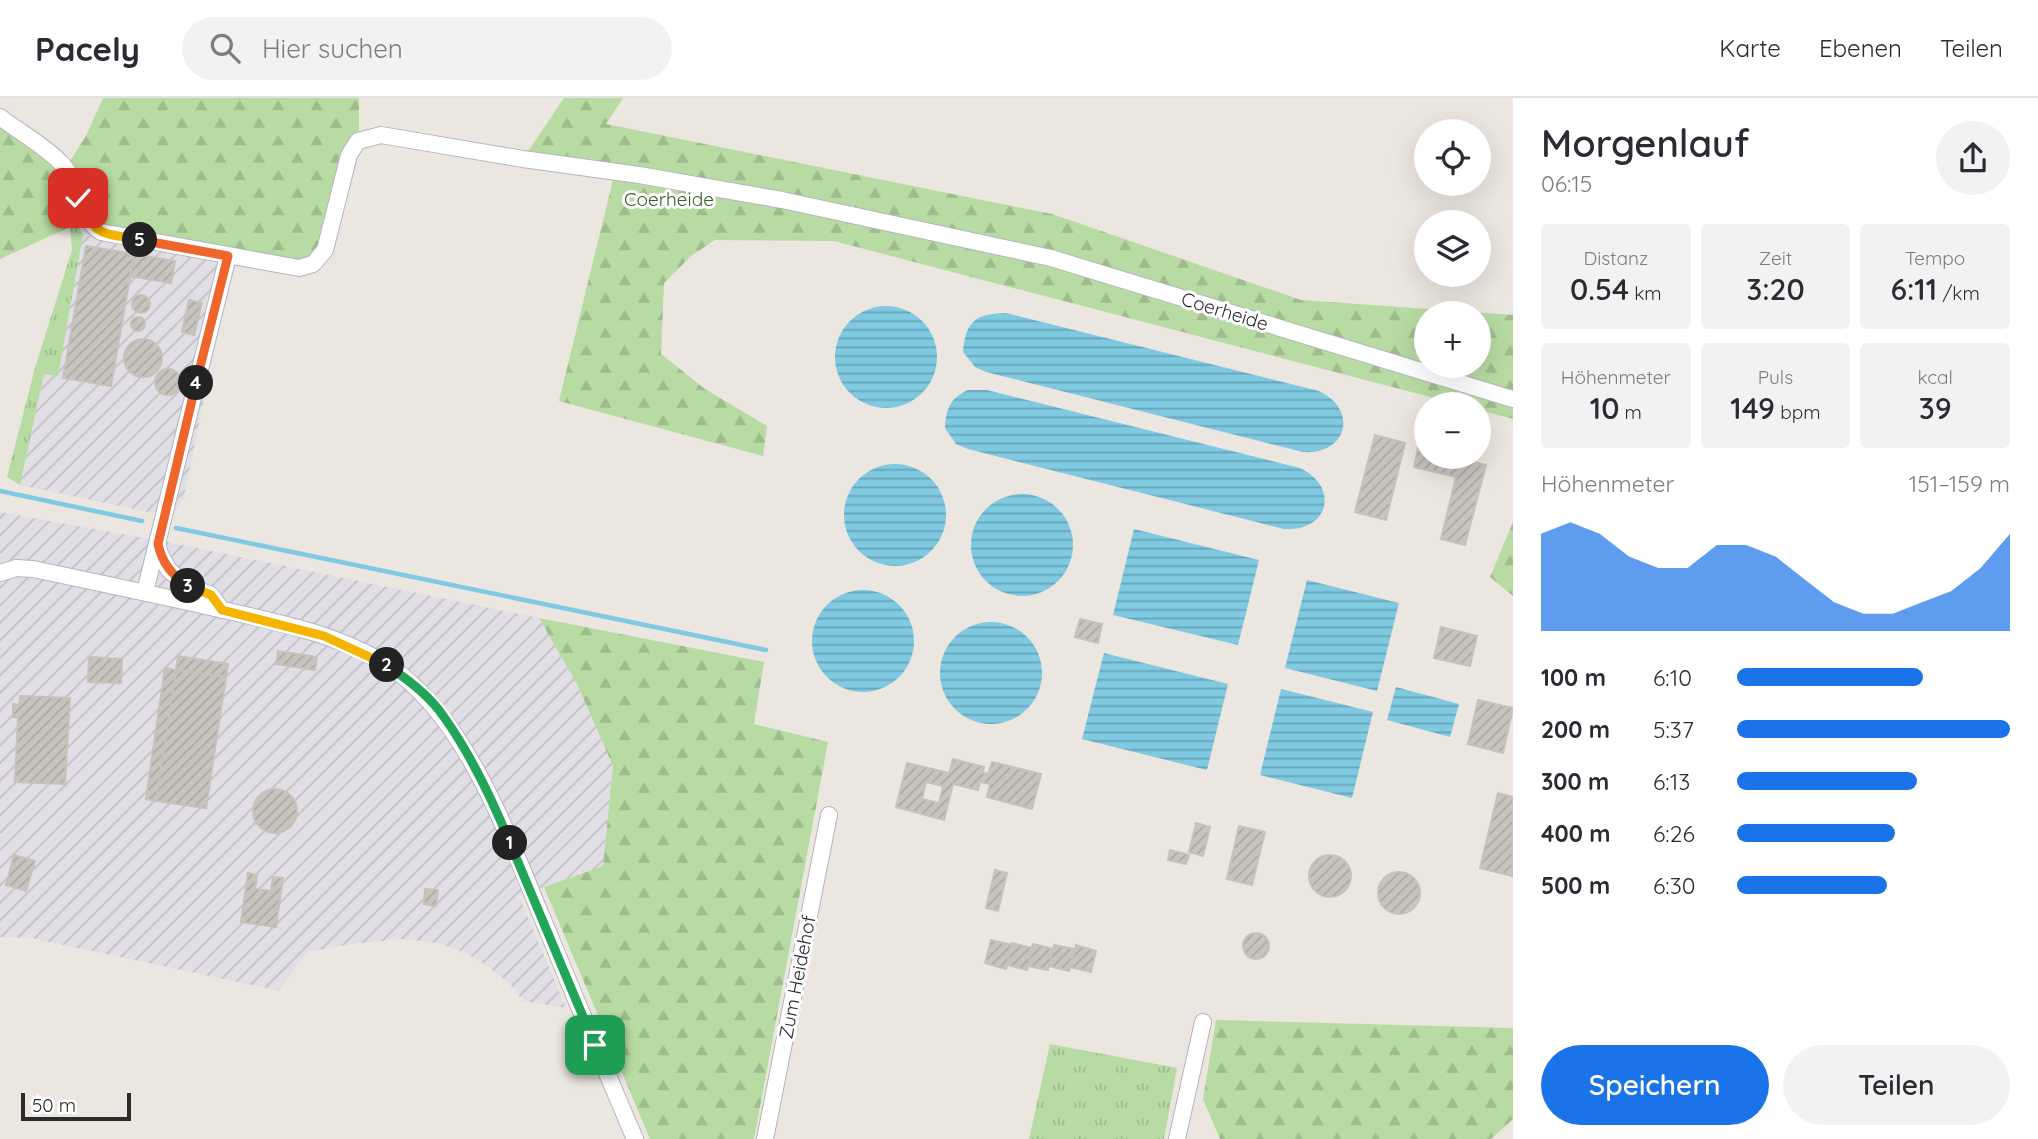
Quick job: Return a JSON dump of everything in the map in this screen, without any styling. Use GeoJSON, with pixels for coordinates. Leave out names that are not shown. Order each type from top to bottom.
{"type":"FeatureCollection","features":[{"type":"Feature","properties":{"kind":"street","name":"Coerheide"},"geometry":{"type":"LineString","coordinates":[[0,117],[62,164],[94,228],[101,232],[228,256],[299,268],[313,264],[325,250],[349,155],[358,141],[381,135],[782,200],[1051,258],[1513,398]]}},
{"type":"Feature","properties":{"kind":"street"},"geometry":{"type":"LineString","coordinates":[[145,592],[228,256]]}},
{"type":"Feature","properties":{"kind":"street"},"geometry":{"type":"LineString","coordinates":[[158,544],[169,570],[186,585],[211,595],[222,610]]}},
{"type":"Feature","properties":{"kind":"street"},"geometry":{"type":"LineString","coordinates":[[0,573],[16,568],[33,569],[282,623],[356,649],[403,677],[444,716],[492,800],[635,1139]]}},
{"type":"Feature","properties":{"kind":"street","name":"Zum Heidehof"},"geometry":{"type":"LineString","coordinates":[[765,1139],[829,815]]}},
{"type":"Feature","properties":{"kind":"street"},"geometry":{"type":"LineString","coordinates":[[1177,1139],[1203,1022]]}},
{"type":"Feature","properties":{"kind":"shaded area"},"geometry":{"type":"Polygon","coordinates":[[[83,235],[232,261],[184,497],[172,517],[20,485],[44,374],[58,375],[83,235]]]}},
{"type":"Feature","properties":{"kind":"shaded area"},"geometry":{"type":"Polygon","coordinates":[[[0,512],[167,542],[539,618],[578,686],[613,766],[603,866],[519,896],[566,1008],[523,1001],[511,985],[488,966],[463,952],[438,943],[401,939],[307,952],[279,991],[31,938],[0,937],[0,512]]]}},
{"type":"Feature","properties":{"kind":"green space"},"geometry":{"type":"Polygon","coordinates":[[[103,98],[359,98],[359,131],[351,138],[320,249],[304,263],[257,257],[76,221],[70,227],[0,259],[0,120],[63,172],[86,136],[103,98]]]}},
{"type":"Feature","properties":{"kind":"green space","name":"Coerheide"},"geometry":{"type":"Polygon","coordinates":[[[564,98],[623,98],[606,124],[1052,214],[1301,300],[1414,308],[1414,378],[1491,378],[1491,313],[1513,315],[1513,419],[1491,413],[1491,392],[1414,393],[834,241],[715,240],[691,256],[664,283],[661,354],[705,389],[767,426],[763,456],[559,401],[613,180],[523,159],[564,98]]]}},
{"type":"Feature","properties":{"kind":"green space"},"geometry":{"type":"Polygon","coordinates":[[[76,221],[83,235],[58,376],[44,374],[20,485],[7,477],[35,368],[72,250],[70,227],[76,221]]]}},
{"type":"Feature","properties":{"kind":"green space"},"geometry":{"type":"Polygon","coordinates":[[[1513,522],[1513,596],[1490,577],[1513,522]]]}},
{"type":"Feature","properties":{"kind":"green space"},"geometry":{"type":"Polygon","coordinates":[[[539,618],[764,662],[754,724],[828,742],[754,1139],[650,1139],[544,887],[603,866],[613,766],[578,686],[539,618]]]}},
{"type":"Feature","properties":{"kind":"green space"},"geometry":{"type":"Polygon","coordinates":[[[1216,1020],[1513,1028],[1513,1119],[1491,1139],[1220,1139],[1203,1099],[1216,1020]]]}},
{"type":"Feature","properties":{"kind":"green space"},"geometry":{"type":"Polygon","coordinates":[[[1050,1044],[1177,1068],[1164,1139],[1029,1139],[1050,1044]]]}},
{"type":"Feature","properties":{"kind":"water"},"geometry":{"type":"Polygon","coordinates":[[[886,306],[905,310],[922,321],[933,338],[937,357],[933,376],[922,393],[905,404],[886,408],[867,404],[850,393],[839,376],[835,357],[839,338],[850,321],[867,310],[886,306]]]}},
{"type":"Feature","properties":{"kind":"water"},"geometry":{"type":"Polygon","coordinates":[[[1006,313],[1319,391],[1332,399],[1340,409],[1342,430],[1338,439],[1330,446],[1318,451],[1303,452],[986,372],[975,367],[963,352],[964,341],[970,326],[980,317],[1006,313]]]}},
{"type":"Feature","properties":{"kind":"water"},"geometry":{"type":"Polygon","coordinates":[[[968,390],[987,390],[1300,468],[1313,476],[1321,486],[1324,507],[1311,523],[1299,528],[1284,529],[968,449],[956,444],[945,428],[950,405],[968,390]]]}},
{"type":"Feature","properties":{"kind":"water"},"geometry":{"type":"Polygon","coordinates":[[[895,464],[914,468],[931,479],[942,496],[946,515],[942,534],[931,551],[914,562],[895,566],[876,562],[859,551],[848,534],[844,515],[848,496],[859,479],[876,468],[895,464]]]}},
{"type":"Feature","properties":{"kind":"water"},"geometry":{"type":"Polygon","coordinates":[[[1022,494],[1041,498],[1058,509],[1069,526],[1073,545],[1069,564],[1058,581],[1041,592],[1022,596],[1003,592],[986,581],[975,564],[971,545],[975,526],[986,509],[1003,498],[1022,494]]]}},
{"type":"Feature","properties":{"kind":"water"},"geometry":{"type":"Polygon","coordinates":[[[1134,529],[1259,560],[1238,645],[1113,615],[1134,529]]]}},
{"type":"Feature","properties":{"kind":"water"},"geometry":{"type":"Polygon","coordinates":[[[1307,580],[1399,603],[1377,691],[1285,668],[1307,580]]]}},
{"type":"Feature","properties":{"kind":"water"},"geometry":{"type":"Polygon","coordinates":[[[863,590],[882,594],[899,605],[910,622],[914,641],[910,660],[899,677],[882,688],[863,692],[844,688],[827,677],[816,660],[812,641],[816,622],[827,605],[844,594],[863,590]]]}},
{"type":"Feature","properties":{"kind":"water"},"geometry":{"type":"Polygon","coordinates":[[[991,622],[1010,626],[1027,637],[1038,654],[1042,673],[1038,692],[1027,709],[1010,720],[991,724],[972,720],[955,709],[944,692],[940,673],[944,654],[955,637],[972,626],[991,622]]]}},
{"type":"Feature","properties":{"kind":"water"},"geometry":{"type":"Polygon","coordinates":[[[1104,653],[1228,684],[1207,770],[1082,739],[1104,653]]]}},
{"type":"Feature","properties":{"kind":"water"},"geometry":{"type":"Polygon","coordinates":[[[1396,687],[1459,704],[1450,737],[1387,720],[1396,687]]]}},
{"type":"Feature","properties":{"kind":"water"},"geometry":{"type":"Polygon","coordinates":[[[1281,689],[1373,712],[1352,798],[1260,775],[1281,689]]]}},
{"type":"Feature","properties":{"kind":"building"},"geometry":{"type":"Polygon","coordinates":[[[86,246],[134,254],[111,386],[63,378],[86,246]]]}},
{"type":"Feature","properties":{"kind":"building"},"geometry":{"type":"Polygon","coordinates":[[[134,254],[175,261],[171,283],[130,276],[134,254]]]}},
{"type":"Feature","properties":{"kind":"building"},"geometry":{"type":"Polygon","coordinates":[[[137,295],[145,295],[150,304],[148,311],[137,313],[132,308],[132,300],[137,295]]]}},
{"type":"Feature","properties":{"kind":"building"},"geometry":{"type":"Polygon","coordinates":[[[189,300],[202,303],[194,335],[182,332],[189,300]]]}},
{"type":"Feature","properties":{"kind":"building"},"geometry":{"type":"Polygon","coordinates":[[[135,317],[141,317],[145,324],[141,331],[135,331],[131,327],[131,321],[135,317]]]}},
{"type":"Feature","properties":{"kind":"building"},"geometry":{"type":"Polygon","coordinates":[[[143,339],[157,344],[162,358],[157,372],[143,377],[129,372],[124,358],[129,344],[143,339]]]}},
{"type":"Feature","properties":{"kind":"building"},"geometry":{"type":"Polygon","coordinates":[[[168,369],[178,372],[181,382],[178,392],[168,395],[158,392],[155,382],[158,372],[168,369]]]}},
{"type":"Feature","properties":{"kind":"building"},"geometry":{"type":"Polygon","coordinates":[[[1375,435],[1405,443],[1386,520],[1355,512],[1375,435]]]}},
{"type":"Feature","properties":{"kind":"building"},"geometry":{"type":"Polygon","coordinates":[[[1422,469],[1485,469],[1465,545],[1441,539],[1456,477],[1422,469]]]}},
{"type":"Feature","properties":{"kind":"building"},"geometry":{"type":"Polygon","coordinates":[[[1080,619],[1102,624],[1098,643],[1075,637],[1080,619]]]}},
{"type":"Feature","properties":{"kind":"building"},"geometry":{"type":"Polygon","coordinates":[[[1441,627],[1477,636],[1470,666],[1434,658],[1441,627]]]}},
{"type":"Feature","properties":{"kind":"building"},"geometry":{"type":"Polygon","coordinates":[[[278,651],[317,657],[315,670],[276,664],[278,651]]]}},
{"type":"Feature","properties":{"kind":"building"},"geometry":{"type":"Polygon","coordinates":[[[178,656],[228,664],[226,677],[176,670],[178,656]]]}},
{"type":"Feature","properties":{"kind":"building"},"geometry":{"type":"Polygon","coordinates":[[[89,657],[122,659],[121,683],[88,682],[89,657]]]}},
{"type":"Feature","properties":{"kind":"building"},"geometry":{"type":"Polygon","coordinates":[[[165,668],[176,670],[156,801],[146,799],[165,668]]]}},
{"type":"Feature","properties":{"kind":"building"},"geometry":{"type":"Polygon","coordinates":[[[176,670],[226,677],[206,808],[156,801],[176,670]]]}},
{"type":"Feature","properties":{"kind":"building"},"geometry":{"type":"Polygon","coordinates":[[[20,696],[70,698],[65,784],[15,782],[18,717],[13,717],[13,704],[19,705],[20,696]]]}},
{"type":"Feature","properties":{"kind":"building"},"geometry":{"type":"Polygon","coordinates":[[[1478,700],[1513,708],[1503,753],[1468,744],[1478,700]]]}},
{"type":"Feature","properties":{"kind":"building"},"geometry":{"type":"Polygon","coordinates":[[[953,759],[984,767],[983,773],[988,774],[992,762],[1041,774],[1032,809],[987,797],[990,784],[980,782],[978,790],[953,784],[944,820],[896,807],[907,763],[949,773],[953,759]],[[926,782],[922,799],[939,803],[943,786],[926,782]]]}},
{"type":"Feature","properties":{"kind":"building"},"geometry":{"type":"Polygon","coordinates":[[[275,789],[290,796],[297,811],[290,826],[275,833],[260,826],[253,811],[260,796],[275,789]]]}},
{"type":"Feature","properties":{"kind":"building"},"geometry":{"type":"Polygon","coordinates":[[[1498,793],[1513,797],[1512,876],[1480,868],[1498,793]]]}},
{"type":"Feature","properties":{"kind":"building"},"geometry":{"type":"Polygon","coordinates":[[[1196,823],[1210,827],[1203,856],[1189,852],[1196,823]]]}},
{"type":"Feature","properties":{"kind":"building"},"geometry":{"type":"Polygon","coordinates":[[[1239,826],[1265,832],[1252,885],[1227,879],[1239,826]]]}},
{"type":"Feature","properties":{"kind":"building"},"geometry":{"type":"Polygon","coordinates":[[[1170,850],[1189,855],[1186,864],[1168,860],[1170,850]]]}},
{"type":"Feature","properties":{"kind":"building"},"geometry":{"type":"Polygon","coordinates":[[[14,855],[35,861],[26,891],[6,885],[14,855]]]}},
{"type":"Feature","properties":{"kind":"building"},"geometry":{"type":"Polygon","coordinates":[[[1330,855],[1345,861],[1351,876],[1345,891],[1330,897],[1315,891],[1309,876],[1315,861],[1330,855]]]}},
{"type":"Feature","properties":{"kind":"building"},"geometry":{"type":"Polygon","coordinates":[[[995,870],[1007,873],[998,911],[986,908],[995,870]]]}},
{"type":"Feature","properties":{"kind":"building"},"geometry":{"type":"Polygon","coordinates":[[[1399,872],[1414,878],[1420,893],[1414,908],[1399,914],[1384,908],[1378,893],[1384,878],[1399,872]]]}},
{"type":"Feature","properties":{"kind":"building"},"geometry":{"type":"Polygon","coordinates":[[[248,873],[257,875],[255,889],[271,891],[273,877],[283,878],[276,927],[241,922],[248,873]]]}},
{"type":"Feature","properties":{"kind":"building"},"geometry":{"type":"Polygon","coordinates":[[[425,889],[438,890],[436,906],[424,904],[425,889]]]}},
{"type":"Feature","properties":{"kind":"building"},"geometry":{"type":"Polygon","coordinates":[[[1256,933],[1265,937],[1269,946],[1265,955],[1256,959],[1247,955],[1243,946],[1247,937],[1256,933]]]}},
{"type":"Feature","properties":{"kind":"building"},"geometry":{"type":"Polygon","coordinates":[[[991,940],[1012,945],[1006,969],[985,963],[991,940]]]}},
{"type":"Feature","properties":{"kind":"building"},"geometry":{"type":"Polygon","coordinates":[[[1012,943],[1032,948],[1027,970],[1007,965],[1012,943]]]}},
{"type":"Feature","properties":{"kind":"building"},"geometry":{"type":"Polygon","coordinates":[[[1033,944],[1053,949],[1048,970],[1028,966],[1033,944]]]}},
{"type":"Feature","properties":{"kind":"building"},"geometry":{"type":"Polygon","coordinates":[[[1054,945],[1074,949],[1069,971],[1049,966],[1054,945]]]}},
{"type":"Feature","properties":{"kind":"building"},"geometry":{"type":"Polygon","coordinates":[[[1076,945],[1096,951],[1091,972],[1070,967],[1076,945]]]}},
{"type":"Feature","properties":{"kind":"waterway"},"geometry":{"type":"LineString","coordinates":[[0,491],[142,521]]}},
{"type":"Feature","properties":{"kind":"waterway"},"geometry":{"type":"LineString","coordinates":[[176,528],[766,650]]}},
{"type":"Feature","properties":{"kind":"route"},"geometry":{"type":"LineString","coordinates":[[78,198],[87,218],[94,228],[101,232],[228,256],[158,544],[165,564],[186,585],[211,595],[222,610],[282,623],[356,649],[388,666],[432,702],[444,716],[492,800],[595,1045]]}}]}
